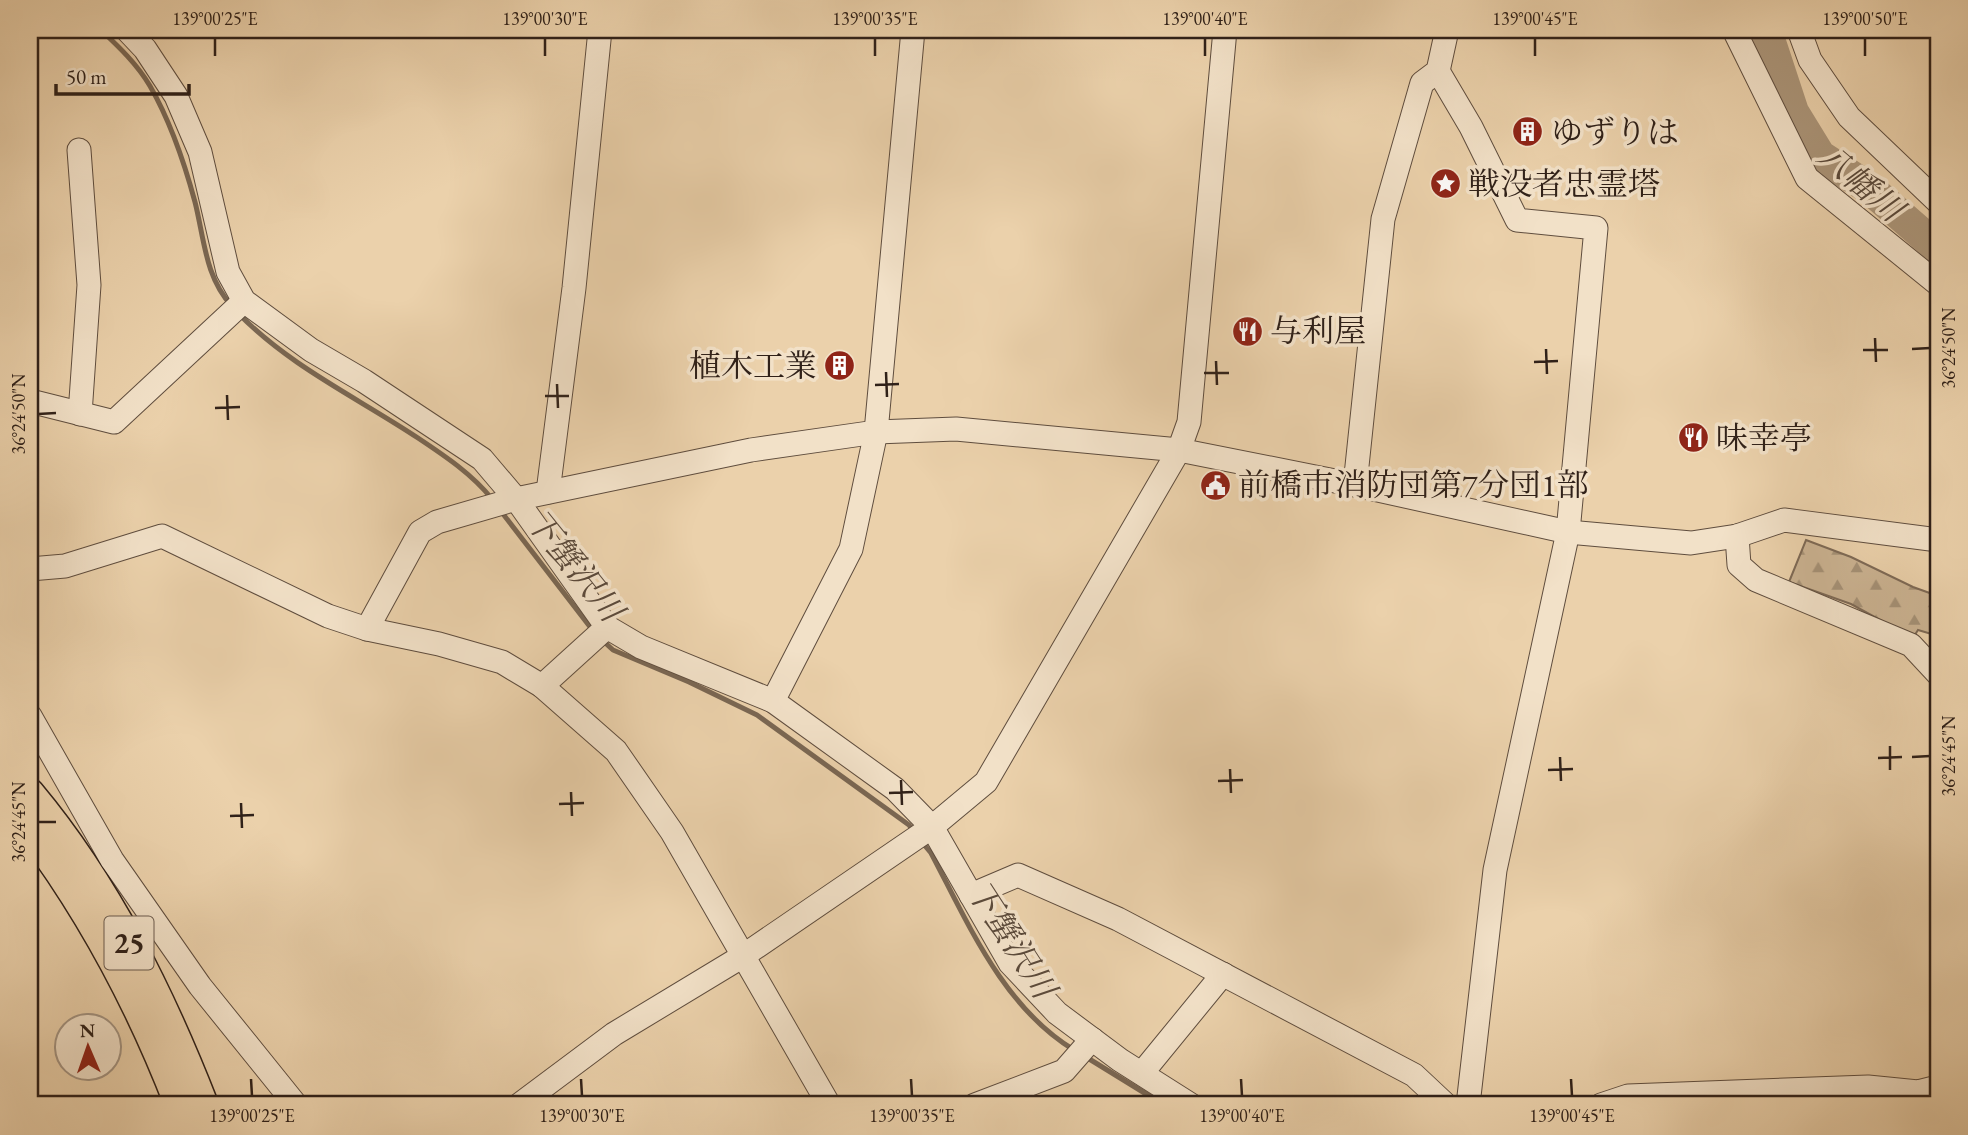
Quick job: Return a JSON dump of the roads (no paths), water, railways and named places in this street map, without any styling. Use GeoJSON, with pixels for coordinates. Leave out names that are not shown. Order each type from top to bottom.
{"type":"FeatureCollection","features":[{"type":"Feature","properties":{"kind":"main road","name":"25"},"geometry":{"type":"LineString","coordinates":[[30,793],[89,875],[136,955],[169,1018],[205,1105]]}},
{"type":"Feature","properties":{"kind":"main road","name":"25"},"geometry":{"type":"LineString","coordinates":[[30,831],[112,960],[150,1036],[179,1105]]}},
{"type":"Feature","properties":{"kind":"street"},"geometry":{"type":"LineString","coordinates":[[127,30],[145,49],[176,96],[200,152],[228,272],[244,301],[311,350],[364,381],[482,459],[516,499],[607,627],[641,647],[773,701],[895,789],[932,827],[1010,963],[1058,1013],[1191,1105]]}},
{"type":"Feature","properties":{"kind":"street"},"geometry":{"type":"LineString","coordinates":[[548,492],[574,288],[600,30]]}},
{"type":"Feature","properties":{"kind":"street"},"geometry":{"type":"LineString","coordinates":[[773,701],[851,550],[876,432],[913,30]]}},
{"type":"Feature","properties":{"kind":"street"},"geometry":{"type":"LineString","coordinates":[[519,1105],[614,1034],[743,956],[932,827],[986,782],[1178,450],[1189,422],[1225,30]]}},
{"type":"Feature","properties":{"kind":"street"},"geometry":{"type":"LineString","coordinates":[[1355,485],[1383,219],[1422,83],[1438,71],[1447,30]]}},
{"type":"Feature","properties":{"kind":"street"},"geometry":{"type":"LineString","coordinates":[[1734,30],[1807,178],[1938,284]]}},
{"type":"Feature","properties":{"kind":"street"},"geometry":{"type":"LineString","coordinates":[[1799,30],[1810,60],[1849,117],[1938,202]]}},
{"type":"Feature","properties":{"kind":"street"},"geometry":{"type":"LineString","coordinates":[[1438,71],[1471,127],[1517,220],[1596,228],[1568,532],[1495,870],[1468,1105]]}},
{"type":"Feature","properties":{"kind":"street"},"geometry":{"type":"LineString","coordinates":[[79,150],[89,285],[80,414]]}},
{"type":"Feature","properties":{"kind":"street"},"geometry":{"type":"LineString","coordinates":[[30,401],[114,422],[244,301]]}},
{"type":"Feature","properties":{"kind":"street"},"geometry":{"type":"LineString","coordinates":[[367,629],[420,532],[437,522],[516,499],[751,450],[876,432],[956,429],[1178,450],[1355,485],[1568,532],[1691,543],[1737,536],[1784,520],[1938,540]]}},
{"type":"Feature","properties":{"kind":"street"},"geometry":{"type":"LineString","coordinates":[[30,569],[65,566],[162,536],[328,617],[502,662],[542,686],[616,751],[672,832],[829,1105]]}},
{"type":"Feature","properties":{"kind":"street"},"geometry":{"type":"LineString","coordinates":[[1737,536],[1739,565],[1756,580],[1911,645],[1938,674]]}},
{"type":"Feature","properties":{"kind":"street"},"geometry":{"type":"LineString","coordinates":[[542,686],[607,627]]}},
{"type":"Feature","properties":{"kind":"street"},"geometry":{"type":"LineString","coordinates":[[30,716],[112,860],[200,986],[296,1105]]}},
{"type":"Feature","properties":{"kind":"street"},"geometry":{"type":"LineString","coordinates":[[971,895],[1018,875],[1118,919],[1414,1075],[1446,1105]]}},
{"type":"Feature","properties":{"kind":"street"},"geometry":{"type":"LineString","coordinates":[[1142,1073],[1223,974]]}},
{"type":"Feature","properties":{"kind":"street"},"geometry":{"type":"LineString","coordinates":[[975,1105],[1065,1070],[1092,1039]]}},
{"type":"Feature","properties":{"kind":"street"},"geometry":{"type":"LineString","coordinates":[[1601,1105],[1628,1096],[1867,1096],[1918,1092],[1938,1087]]}},
{"type":"Feature","properties":{"kind":"waterway","name":"下蟹沢川"},"geometry":{"type":"LineString","coordinates":[[101,30],[139,70],[164,113],[191,188],[211,270],[216,283],[232,306]]}},
{"type":"Feature","properties":{"kind":"waterway","name":"八幡川"},"geometry":{"type":"LineString","coordinates":[[1766,30],[1793,112],[1820,156],[1869,188],[1938,248]]}},
{"type":"Feature","properties":{"kind":"waterway","name":"下蟹沢川"},"geometry":{"type":"LineString","coordinates":[[238,313],[258,332],[302,365],[448,459],[476,481],[492,499]]}},
{"type":"Feature","properties":{"kind":"waterway","name":"下蟹沢川"},"geometry":{"type":"LineString","coordinates":[[500,510],[594,632]]}},
{"type":"Feature","properties":{"kind":"waterway","name":"下蟹沢川"},"geometry":{"type":"LineString","coordinates":[[601,639],[613,650],[689,682],[757,715],[909,825],[915,833]]}},
{"type":"Feature","properties":{"kind":"waterway","name":"下蟹沢川"},"geometry":{"type":"LineString","coordinates":[[921,841],[931,853],[974,935],[1007,987],[1049,1032],[1074,1050]]}},
{"type":"Feature","properties":{"kind":"waterway","name":"下蟹沢川"},"geometry":{"type":"LineString","coordinates":[[1086,1057],[1164,1105]]}},
{"type":"Feature","properties":{"kind":"place","name":"ゆずりは"},"geometry":{"type":"Point","coordinates":[1528,132]}},
{"type":"Feature","properties":{"kind":"place","name":"戦没者忠霊塔"},"geometry":{"type":"Point","coordinates":[1445,184]}},
{"type":"Feature","properties":{"kind":"place","name":"与利屋"},"geometry":{"type":"Point","coordinates":[1247,331]}},
{"type":"Feature","properties":{"kind":"place","name":"植木工業"},"geometry":{"type":"Point","coordinates":[840,366]}},
{"type":"Feature","properties":{"kind":"place","name":"味幸亭"},"geometry":{"type":"Point","coordinates":[1693,438]}},
{"type":"Feature","properties":{"kind":"place","name":"前橋市消防団第7分団1部"},"geometry":{"type":"Point","coordinates":[1215,485]}}]}
